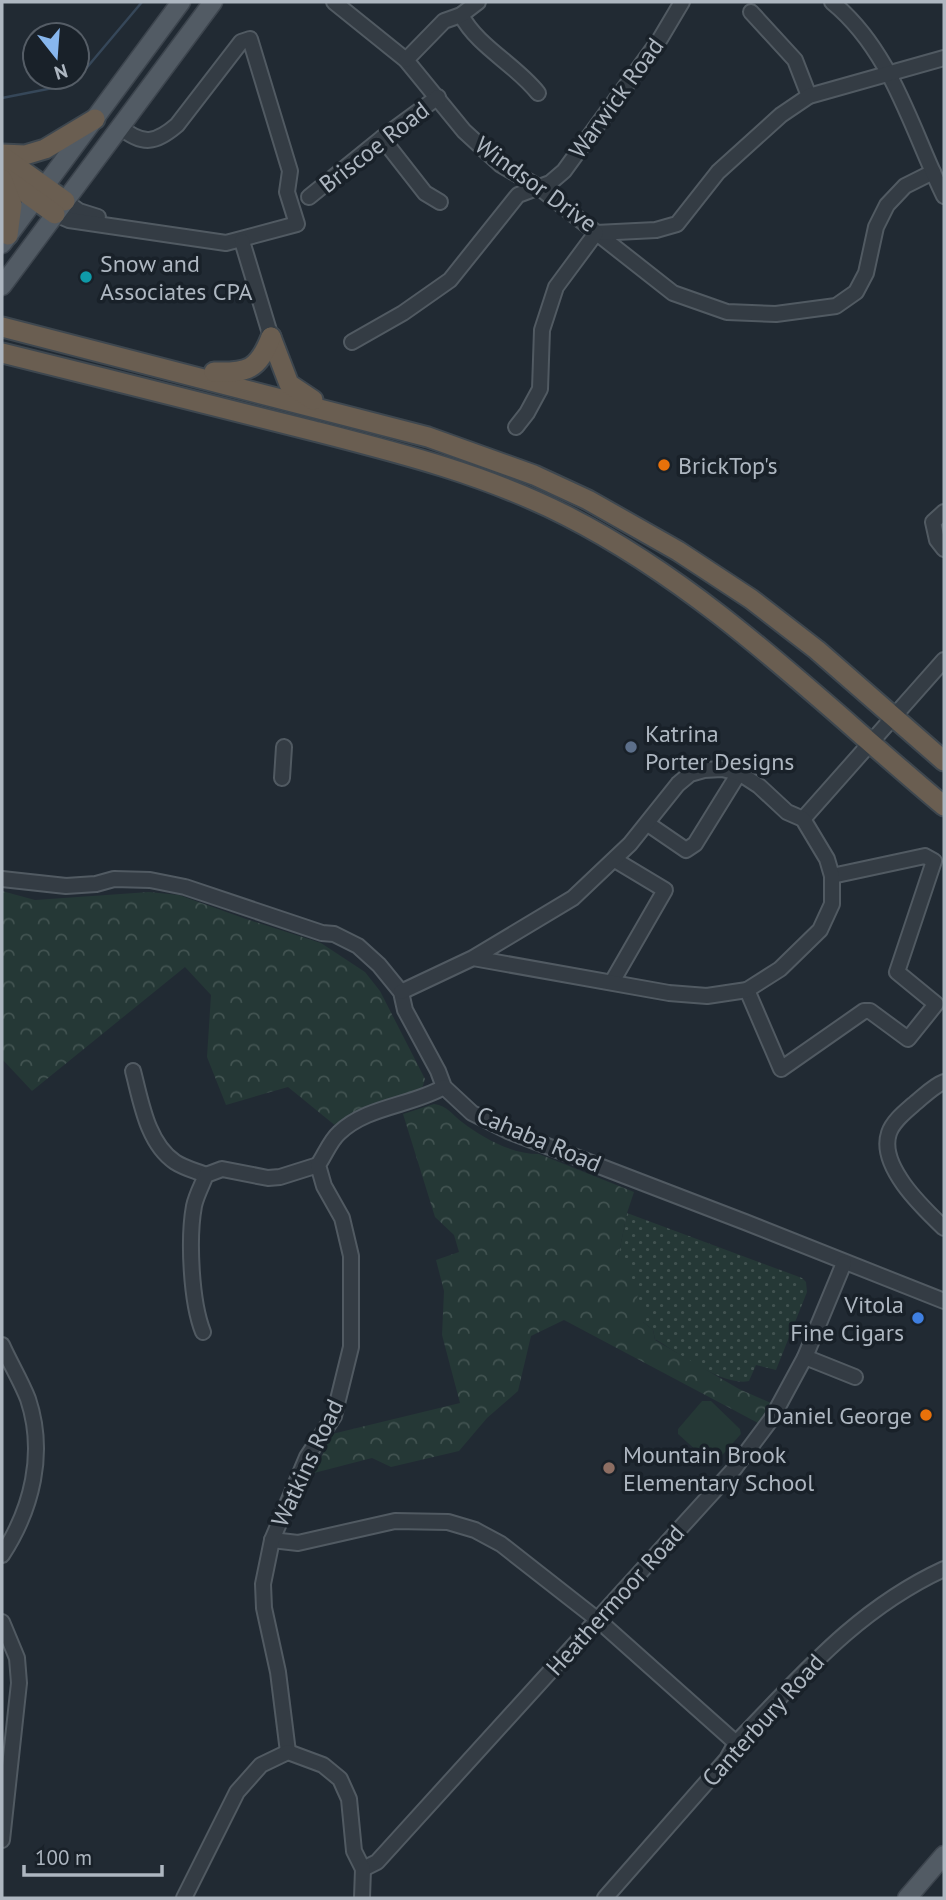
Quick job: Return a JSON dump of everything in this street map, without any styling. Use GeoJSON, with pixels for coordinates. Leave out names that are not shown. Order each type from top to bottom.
{"type":"FeatureCollection","features":[{"type":"Feature","properties":{"kind":"highway"},"geometry":{"type":"LineString","coordinates":[[2,155],[25,155],[45,149],[95,119]]}},
{"type":"Feature","properties":{"kind":"highway"},"geometry":{"type":"LineString","coordinates":[[2,155],[41,193],[60,207]]}},
{"type":"Feature","properties":{"kind":"highway"},"geometry":{"type":"LineString","coordinates":[[2,177],[41,193]]}},
{"type":"Feature","properties":{"kind":"highway"},"geometry":{"type":"LineString","coordinates":[[2,177],[12,205],[5,239]]}},
{"type":"Feature","properties":{"kind":"highway"},"geometry":{"type":"LineString","coordinates":[[11,324],[117,345],[146,363],[471,451],[534,475],[588,500],[678,551],[751,599],[894,716],[944,761]]}},
{"type":"Feature","properties":{"kind":"highway"},"geometry":{"type":"LineString","coordinates":[[179,371],[238,373],[249,370],[257,363],[271,337]]}},
{"type":"Feature","properties":{"kind":"highway"},"geometry":{"type":"LineString","coordinates":[[271,337],[289,384],[331,411]]}},
{"type":"Feature","properties":{"kind":"highway"},"geometry":{"type":"LineString","coordinates":[[2,353],[379,447],[473,476],[554,510],[610,540],[718,613],[761,646],[944,806]]}},
{"type":"Feature","properties":{"kind":"main road"},"geometry":{"type":"LineString","coordinates":[[5,239],[181,2]]}},
{"type":"Feature","properties":{"kind":"main road"},"geometry":{"type":"LineString","coordinates":[[2,286],[213,2]]}},
{"type":"Feature","properties":{"kind":"main road"},"geometry":{"type":"LineString","coordinates":[[910,1897],[944,1855]]}},
{"type":"Feature","properties":{"kind":"street","name":"Windsor Drive"},"geometry":{"type":"LineString","coordinates":[[334,2],[406,60],[464,131],[501,165],[537,186],[596,233],[656,230],[677,224],[718,172],[781,115],[809,96],[944,58]]}},
{"type":"Feature","properties":{"kind":"street"},"geometry":{"type":"LineString","coordinates":[[406,60],[444,22],[461,15],[478,2]]}},
{"type":"Feature","properties":{"kind":"street","name":"Warwick Road"},"geometry":{"type":"LineString","coordinates":[[352,342],[403,313],[450,281],[518,195],[550,183],[564,171],[660,38],[682,2]]}},
{"type":"Feature","properties":{"kind":"street"},"geometry":{"type":"LineString","coordinates":[[832,2],[865,34],[891,74],[944,196]]}},
{"type":"Feature","properties":{"kind":"street"},"geometry":{"type":"LineString","coordinates":[[751,12],[795,60],[809,96]]}},
{"type":"Feature","properties":{"kind":"street"},"geometry":{"type":"LineString","coordinates":[[461,15],[469,31],[525,77],[538,93]]}},
{"type":"Feature","properties":{"kind":"street"},"geometry":{"type":"LineString","coordinates":[[60,207],[125,227],[226,243],[297,224],[287,192],[290,171],[250,39],[241,42],[177,125],[164,135],[153,141],[131,136],[120,127]]}},
{"type":"Feature","properties":{"kind":"street","name":"Briscoe Road"},"geometry":{"type":"LineString","coordinates":[[309,197],[438,97]]}},
{"type":"Feature","properties":{"kind":"street"},"geometry":{"type":"LineString","coordinates":[[382,138],[425,193],[440,202]]}},
{"type":"Feature","properties":{"kind":"street"},"geometry":{"type":"LineString","coordinates":[[516,427],[540,390],[542,330],[556,287],[596,233],[673,293],[727,312],[776,314],[836,306],[856,292],[866,273],[876,227],[887,205],[905,186],[933,172]]}},
{"type":"Feature","properties":{"kind":"street"},"geometry":{"type":"LineString","coordinates":[[242,240],[271,337]]}},
{"type":"Feature","properties":{"kind":"street"},"geometry":{"type":"LineString","coordinates":[[944,512],[933,522],[937,540],[944,549]]}},
{"type":"Feature","properties":{"kind":"street"},"geometry":{"type":"LineString","coordinates":[[803,819],[944,660]]}},
{"type":"Feature","properties":{"kind":"street"},"geometry":{"type":"LineString","coordinates":[[282,778],[284,747]]}},
{"type":"Feature","properties":{"kind":"street"},"geometry":{"type":"LineString","coordinates":[[401,992],[473,958],[573,898],[615,860],[648,824],[678,784],[690,774],[704,770],[722,769],[739,773],[759,786],[788,812],[803,819],[827,859],[832,876],[832,904],[820,930],[780,970],[747,990],[707,996],[669,993],[473,958]]}},
{"type":"Feature","properties":{"kind":"street"},"geometry":{"type":"LineString","coordinates":[[648,824],[686,850],[695,844],[739,773]]}},
{"type":"Feature","properties":{"kind":"street"},"geometry":{"type":"LineString","coordinates":[[747,990],[781,1069],[864,1011],[870,1011],[908,1039],[936,1004],[897,972],[934,861],[925,856],[832,876]]}},
{"type":"Feature","properties":{"kind":"street"},"geometry":{"type":"LineString","coordinates":[[612,982],[665,890],[615,860]]}},
{"type":"Feature","properties":{"kind":"street","name":"Cahaba Road"},"geometry":{"type":"LineString","coordinates":[[2,879],[66,886],[114,880],[150,880],[185,887],[322,933],[334,934],[358,946],[379,965],[401,992],[405,1010],[438,1071],[438,1090],[472,1113],[508,1131],[944,1301]]}},
{"type":"Feature","properties":{"kind":"street"},"geometry":{"type":"LineString","coordinates":[[133,1071],[145,1118],[161,1149],[175,1162],[206,1175],[222,1170],[268,1178],[280,1177],[318,1165],[337,1134],[362,1117],[438,1090]]}},
{"type":"Feature","properties":{"kind":"street"},"geometry":{"type":"LineString","coordinates":[[944,1082],[901,1116],[889,1133],[888,1148],[891,1162],[914,1200],[944,1228]]}},
{"type":"Feature","properties":{"kind":"street","name":"Watkins Road"},"geometry":{"type":"LineString","coordinates":[[288,1752],[263,1584],[272,1540],[306,1457],[334,1416],[351,1347],[351,1256],[342,1218],[324,1186],[318,1165]]}},
{"type":"Feature","properties":{"kind":"street"},"geometry":{"type":"LineString","coordinates":[[203,1332],[197,1317],[191,1244],[195,1205],[206,1175]]}},
{"type":"Feature","properties":{"kind":"street","name":"Heathermoor Road"},"geometry":{"type":"LineString","coordinates":[[363,1869],[377,1863],[734,1469],[772,1419],[805,1357],[844,1263]]}},
{"type":"Feature","properties":{"kind":"street"},"geometry":{"type":"LineString","coordinates":[[2,1345],[28,1399],[35,1429],[36,1457],[31,1495],[19,1528],[2,1555]]}},
{"type":"Feature","properties":{"kind":"street"},"geometry":{"type":"LineString","coordinates":[[805,1357],[855,1377]]}},
{"type":"Feature","properties":{"kind":"street"},"geometry":{"type":"LineString","coordinates":[[272,1540],[298,1543],[396,1521],[448,1522],[475,1530],[501,1544],[598,1620],[736,1743]]}},
{"type":"Feature","properties":{"kind":"street","name":"Canterbury Road"},"geometry":{"type":"LineString","coordinates":[[605,1898],[727,1759],[736,1743],[829,1647],[872,1610],[944,1569]]}},
{"type":"Feature","properties":{"kind":"street"},"geometry":{"type":"LineString","coordinates":[[2,1622],[17,1658],[19,1683],[2,1840]]}},
{"type":"Feature","properties":{"kind":"street"},"geometry":{"type":"LineString","coordinates":[[184,1898],[237,1792],[261,1765],[288,1752],[323,1765],[340,1779],[349,1799],[355,1852],[363,1869],[362,1898]]}},
{"type":"Feature","properties":{"kind":"green space"},"geometry":{"type":"Polygon","coordinates":[[[2,891],[35,900],[149,892],[179,895],[321,943],[365,972],[380,991],[425,1079],[421,1092],[337,1127],[288,1087],[226,1105],[207,1057],[211,995],[185,967],[32,1091],[2,1059],[2,891]]]}},
{"type":"Feature","properties":{"kind":"green space"},"geometry":{"type":"Polygon","coordinates":[[[434,1104],[446,1108],[470,1128],[498,1144],[539,1154],[634,1192],[618,1258],[629,1266],[631,1281],[641,1289],[635,1302],[645,1311],[643,1322],[653,1330],[655,1340],[739,1389],[771,1403],[758,1423],[564,1320],[531,1336],[518,1391],[487,1418],[459,1451],[391,1467],[372,1458],[314,1473],[332,1434],[460,1403],[442,1335],[444,1291],[436,1260],[459,1252],[454,1235],[435,1217],[403,1114],[434,1104]]]}},
{"type":"Feature","properties":{"kind":"green space"},"geometry":{"type":"Polygon","coordinates":[[[627,1213],[802,1278],[806,1282],[807,1292],[776,1370],[756,1365],[749,1381],[726,1379],[700,1367],[655,1339],[653,1330],[643,1322],[631,1281],[618,1258],[627,1213]]]}},
{"type":"Feature","properties":{"kind":"green space"},"geometry":{"type":"Polygon","coordinates":[[[702,1401],[711,1401],[740,1429],[741,1434],[716,1462],[709,1462],[678,1434],[678,1429],[702,1401]]]}},
{"type":"Feature","properties":{"kind":"waterway"},"geometry":{"type":"LineString","coordinates":[[2,98],[73,84],[142,2]]}},
{"type":"Feature","properties":{"kind":"place","name":"Snow and Associates CPA"},"geometry":{"type":"Point","coordinates":[86,277]}},
{"type":"Feature","properties":{"kind":"place","name":"BrickTop's"},"geometry":{"type":"Point","coordinates":[664,465]}},
{"type":"Feature","properties":{"kind":"place","name":"Katrina Porter Designs"},"geometry":{"type":"Point","coordinates":[631,747]}},
{"type":"Feature","properties":{"kind":"place","name":"Vitola Fine Cigars"},"geometry":{"type":"Point","coordinates":[918,1318]}},
{"type":"Feature","properties":{"kind":"place","name":"Daniel George"},"geometry":{"type":"Point","coordinates":[926,1415]}},
{"type":"Feature","properties":{"kind":"place","name":"Mountain Brook Elementary School"},"geometry":{"type":"Point","coordinates":[609,1468]}}]}
